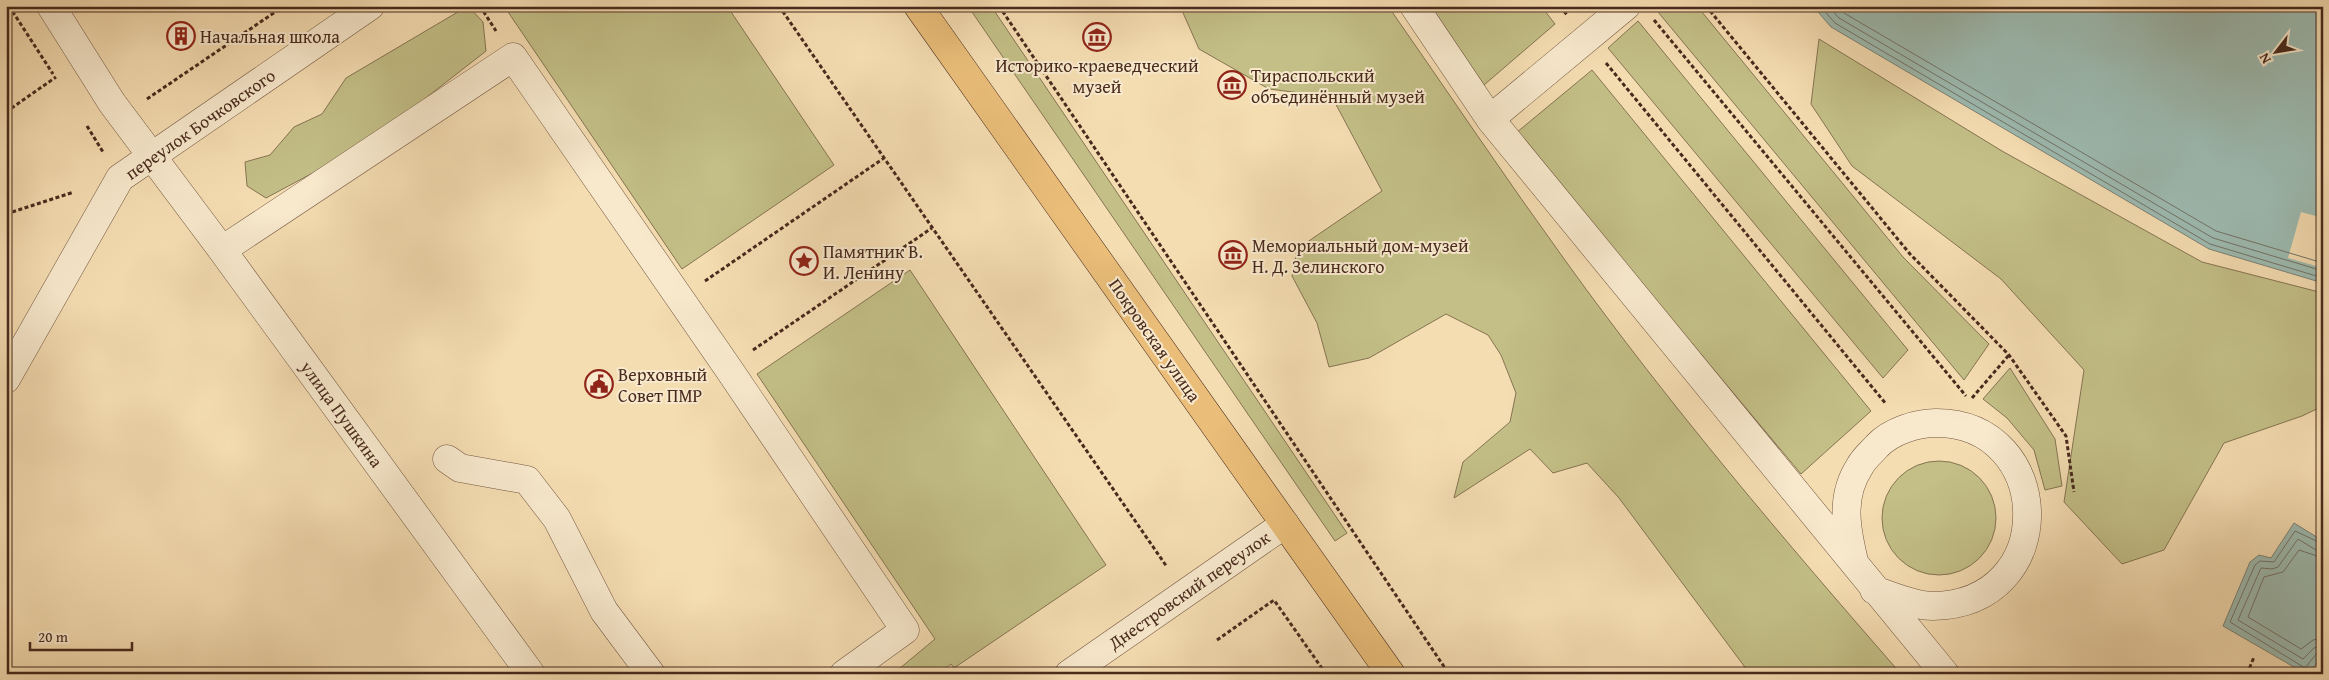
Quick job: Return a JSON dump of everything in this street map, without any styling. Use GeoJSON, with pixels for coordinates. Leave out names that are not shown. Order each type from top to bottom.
{"type":"FeatureCollection","features":[{"type":"Feature","properties":{"kind":"main road","name":"Покровская улица"},"geometry":{"type":"LineString","coordinates":[[918,6],[1391,674]]}},
{"type":"Feature","properties":{"kind":"street","name":"улица Пушкина"},"geometry":{"type":"LineString","coordinates":[[52,6],[122,116],[531,674]]}},
{"type":"Feature","properties":{"kind":"street","name":"переулок Бочковского"},"geometry":{"type":"LineString","coordinates":[[6,379],[120,178],[370,6]]}},
{"type":"Feature","properties":{"kind":"street"},"geometry":{"type":"LineString","coordinates":[[1414,6],[1490,119],[1874,590],[1945,674]]}},
{"type":"Feature","properties":{"kind":"street"},"geometry":{"type":"LineString","coordinates":[[1490,119],[1587,40],[1637,10]]}},
{"type":"Feature","properties":{"kind":"street"},"geometry":{"type":"LineString","coordinates":[[222,250],[513,57],[728,368],[905,630],[844,674]]}},
{"type":"Feature","properties":{"kind":"street"},"geometry":{"type":"LineString","coordinates":[[1856,567],[1846,528],[1847,495],[1860,466],[1881,442],[1906,428],[1927,423],[1942,423],[1972,430],[2004,452],[2019,474],[2027,498],[2028,528],[2021,552],[2008,572],[1988,591],[1961,603],[1931,606],[1874,590]]}},
{"type":"Feature","properties":{"kind":"street"},"geometry":{"type":"LineString","coordinates":[[447,459],[460,468],[527,480],[558,519],[604,611],[651,674]]}},
{"type":"Feature","properties":{"kind":"street","name":"Днестровский переулок"},"geometry":{"type":"LineString","coordinates":[[1069,674],[1285,524]]}},
{"type":"Feature","properties":{"kind":"path"},"geometry":{"type":"LineString","coordinates":[[122,116],[284,6]]}},
{"type":"Feature","properties":{"kind":"path"},"geometry":{"type":"LineString","coordinates":[[779,6],[1167,566]]}},
{"type":"Feature","properties":{"kind":"path"},"geometry":{"type":"LineString","coordinates":[[999,6],[1449,674]]}},
{"type":"Feature","properties":{"kind":"path"},"geometry":{"type":"LineString","coordinates":[[1560,6],[1906,428]]}},
{"type":"Feature","properties":{"kind":"path"},"geometry":{"type":"LineString","coordinates":[[1706,6],[1910,254],[2009,355],[2066,436],[2074,492]]}},
{"type":"Feature","properties":{"kind":"path"},"geometry":{"type":"LineString","coordinates":[[1637,10],[1970,400],[2009,355]]}},
{"type":"Feature","properties":{"kind":"path"},"geometry":{"type":"LineString","coordinates":[[6,112],[56,77]]}},
{"type":"Feature","properties":{"kind":"path"},"geometry":{"type":"LineString","coordinates":[[680,298],[884,158]]}},
{"type":"Feature","properties":{"kind":"path"},"geometry":{"type":"LineString","coordinates":[[6,214],[120,178]]}},
{"type":"Feature","properties":{"kind":"path"},"geometry":{"type":"LineString","coordinates":[[728,368],[932,228]]}},
{"type":"Feature","properties":{"kind":"path"},"geometry":{"type":"LineString","coordinates":[[1216,640],[1274,600],[1326,674]]}},
{"type":"Feature","properties":{"kind":"path"},"geometry":{"type":"LineString","coordinates":[[2247,674],[2254,657]]}},
{"type":"Feature","properties":{"kind":"shaded area"},"geometry":{"type":"Polygon","coordinates":[[[468,6],[483,22],[486,51],[367,144],[266,198],[247,186],[245,162],[270,155],[294,127],[322,114],[346,78],[468,6]]]}},
{"type":"Feature","properties":{"kind":"shaded area"},"geometry":{"type":"Polygon","coordinates":[[[504,6],[727,6],[834,165],[682,269],[504,6]]]}},
{"type":"Feature","properties":{"kind":"shaded area"},"geometry":{"type":"Polygon","coordinates":[[[980,6],[991,6],[1347,533],[1335,541],[972,12],[980,6]]]}},
{"type":"Feature","properties":{"kind":"shaded area"},"geometry":{"type":"Polygon","coordinates":[[[1180,6],[1388,6],[1544,231],[1646,369],[1814,574],[1901,674],[1750,674],[1619,498],[1587,463],[1553,473],[1530,449],[1454,498],[1463,462],[1510,422],[1516,393],[1501,355],[1488,335],[1446,314],[1369,358],[1329,367],[1317,323],[1292,276],[1297,249],[1382,191],[1332,97],[1269,89],[1199,49],[1180,6]]]}},
{"type":"Feature","properties":{"kind":"shaded area"},"geometry":{"type":"Polygon","coordinates":[[[1431,6],[1541,6],[1555,24],[1484,85],[1431,6]]]}},
{"type":"Feature","properties":{"kind":"shaded area"},"geometry":{"type":"Polygon","coordinates":[[[1653,6],[1697,6],[1903,257],[1989,344],[1964,380],[1653,6]]]}},
{"type":"Feature","properties":{"kind":"shaded area"},"geometry":{"type":"Polygon","coordinates":[[[1638,21],[1908,350],[1883,378],[1608,48],[1638,21]]]}},
{"type":"Feature","properties":{"kind":"shaded area"},"geometry":{"type":"Polygon","coordinates":[[[6,35],[11,43],[6,82],[6,35]]]}},
{"type":"Feature","properties":{"kind":"shaded area"},"geometry":{"type":"Polygon","coordinates":[[[1819,39],[2002,151],[2202,262],[2323,293],[2323,406],[2302,416],[2224,443],[2164,550],[2122,564],[2064,502],[2084,370],[2001,279],[1852,166],[1811,104],[1819,39]]]}},
{"type":"Feature","properties":{"kind":"shaded area"},"geometry":{"type":"Polygon","coordinates":[[[1592,70],[1871,411],[1801,474],[1516,133],[1592,70]]]}},
{"type":"Feature","properties":{"kind":"shaded area"},"geometry":{"type":"Polygon","coordinates":[[[910,270],[1106,565],[954,668],[951,664],[939,674],[893,674],[935,639],[757,374],[910,270]]]}},
{"type":"Feature","properties":{"kind":"shaded area"},"geometry":{"type":"Polygon","coordinates":[[[2010,368],[2055,439],[2062,486],[2045,490],[2034,450],[2007,418],[1983,399],[2010,368]]]}},
{"type":"Feature","properties":{"kind":"shaded area"},"geometry":{"type":"Polygon","coordinates":[[[1939,461],[1961,465],[1980,477],[1992,496],[1996,518],[1992,540],[1980,559],[1961,571],[1939,575],[1917,571],[1898,559],[1886,540],[1882,518],[1886,496],[1898,477],[1917,465],[1939,461]]]}},
{"type":"Feature","properties":{"kind":"water"},"geometry":{"type":"Polygon","coordinates":[[[1813,6],[2323,6],[2323,283],[2209,249],[1831,27],[1813,6]]]}},
{"type":"Feature","properties":{"kind":"water"},"geometry":{"type":"Polygon","coordinates":[[[2294,523],[2323,541],[2323,654],[2309,674],[2223,626],[2250,562],[2259,555],[2271,558],[2294,523]]]}},
{"type":"Feature","properties":{"kind":"pier"},"geometry":{"type":"Polygon","coordinates":[[[2301,212],[2323,218],[2323,268],[2288,258],[2301,212]]]}},
{"type":"Feature","properties":{"kind":"place","name":"Начальная школа"},"geometry":{"type":"Point","coordinates":[181,36]}},
{"type":"Feature","properties":{"kind":"place","name":"Историко-краеведческий музей"},"geometry":{"type":"Point","coordinates":[1097,37]}},
{"type":"Feature","properties":{"kind":"place","name":"Тираспольский объединённый музей"},"geometry":{"type":"Point","coordinates":[1232,85]}},
{"type":"Feature","properties":{"kind":"place","name":"Мемориальный дом-музей Н. Д. Зелинского"},"geometry":{"type":"Point","coordinates":[1233,255]}},
{"type":"Feature","properties":{"kind":"place","name":"Памятник В. И. Ленину"},"geometry":{"type":"Point","coordinates":[804,261]}},
{"type":"Feature","properties":{"kind":"place","name":"Верховный Совет ПМР"},"geometry":{"type":"Point","coordinates":[599,384]}}]}
